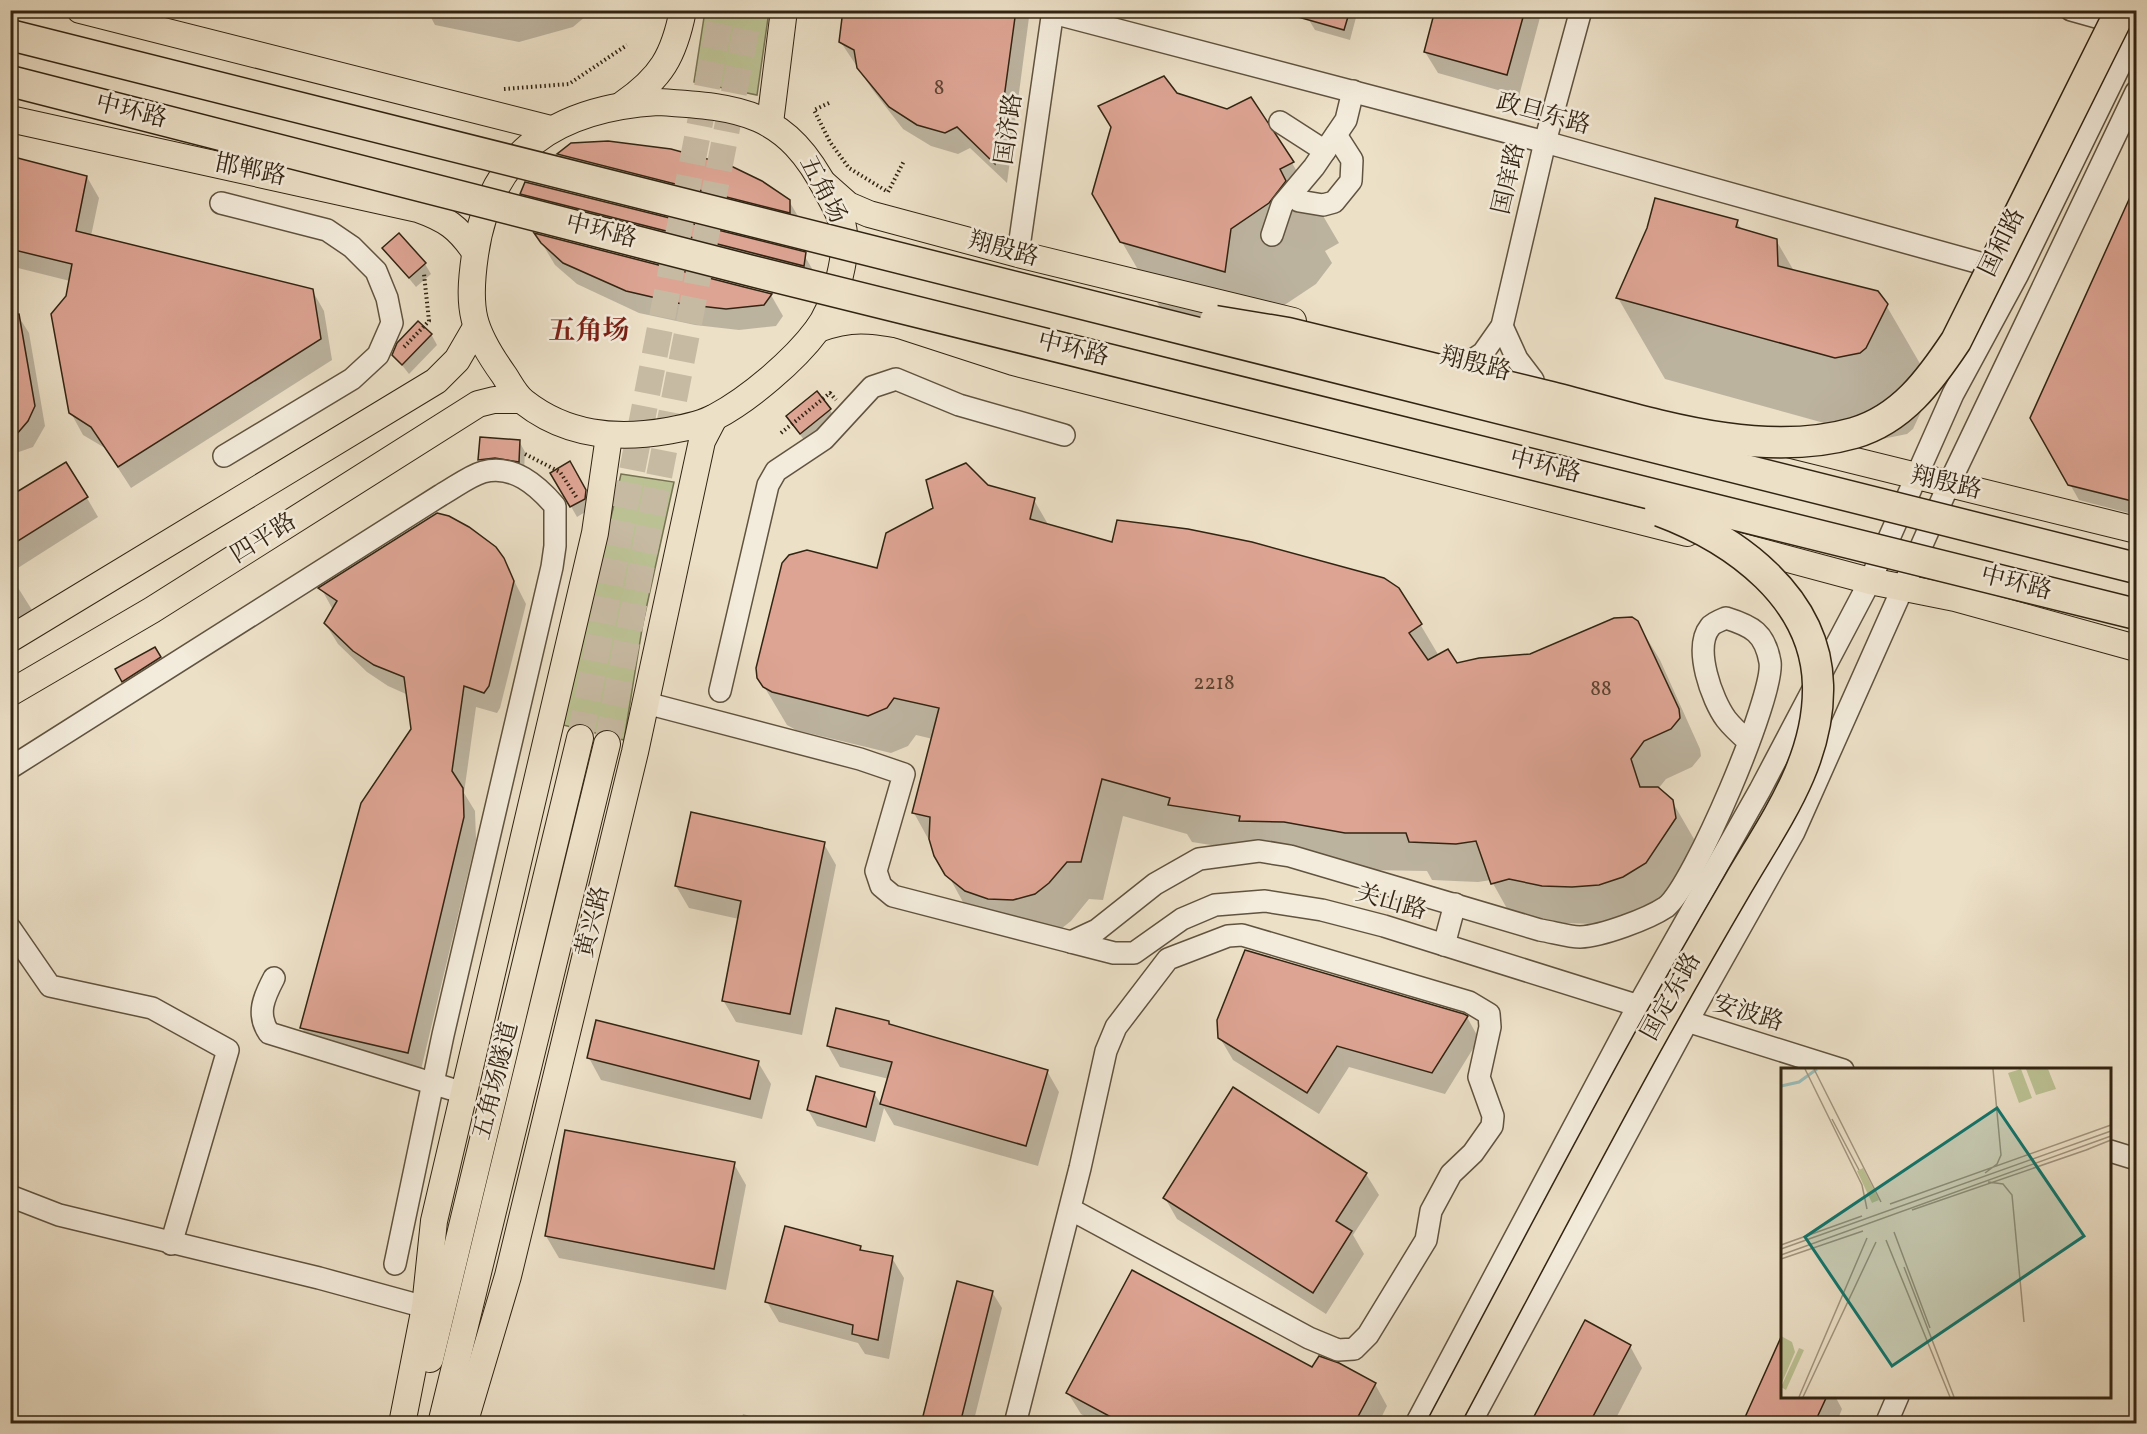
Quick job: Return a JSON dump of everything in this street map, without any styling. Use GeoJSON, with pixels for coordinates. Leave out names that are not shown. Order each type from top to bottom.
{"type":"FeatureCollection","features":[{"type":"Feature","properties":{"kind":"highway"},"geometry":{"type":"LineString","coordinates":[[1013,288],[1288,333],[1722,439],[1803,441],[1855,433],[1878,423],[1916,395],[1930,380],[1956,341],[2121,10]]}},
{"type":"Feature","properties":{"kind":"highway","name":"中环路"},"geometry":{"type":"LineString","coordinates":[[10,36],[2136,568]]}},
{"type":"Feature","properties":{"kind":"highway","name":"中环路"},"geometry":{"type":"LineString","coordinates":[[10,81],[1003,333],[2136,614]]}},
{"type":"Feature","properties":{"kind":"highway"},"geometry":{"type":"LineString","coordinates":[[1003,333],[1283,415],[1590,491],[1672,516],[1715,536],[1764,573],[1797,614],[1809,637],[1816,661],[1817,716],[1809,749],[1795,785],[1646,1046],[1443,1424]]}},
{"type":"Feature","properties":{"kind":"main road"},"geometry":{"type":"LineString","coordinates":[[80,10],[551,129]]}},
{"type":"Feature","properties":{"kind":"main road"},"geometry":{"type":"LineString","coordinates":[[623,104],[648,87],[657,76],[680,28],[683,10]]}},
{"type":"Feature","properties":{"kind":"main road"},"geometry":{"type":"LineString","coordinates":[[770,123],[784,10]]}},
{"type":"Feature","properties":{"kind":"main road","name":"五角场"},"geometry":{"type":"LineString","coordinates":[[658,102],[705,105],[739,111],[770,123],[793,140],[810,160],[840,215],[844,235],[836,291],[818,329],[773,376],[714,418],[686,427],[609,436],[578,430],[548,418],[521,400],[475,329],[471,290],[475,252],[488,207],[501,177],[519,152],[551,129],[589,113],[623,104],[658,102]]}},
{"type":"Feature","properties":{"kind":"main road","name":"邯郸路"},"geometry":{"type":"LineString","coordinates":[[10,119],[418,209],[438,216],[460,230],[475,252]]}},
{"type":"Feature","properties":{"kind":"main road","name":"翔殷路"},"geometry":{"type":"LineString","coordinates":[[822,182],[848,205],[869,214],[1018,254],[1468,363],[1916,477],[2136,530]]}},
{"type":"Feature","properties":{"kind":"main road"},"geometry":{"type":"LineString","coordinates":[[818,329],[841,321],[860,319],[898,324],[1016,345],[1206,388],[1573,480],[1955,598],[2136,648]]}},
{"type":"Feature","properties":{"kind":"main road","name":"四平路"},"geometry":{"type":"LineString","coordinates":[[10,639],[436,381],[457,360],[475,329]]}},
{"type":"Feature","properties":{"kind":"main road","name":"四平路"},"geometry":{"type":"LineString","coordinates":[[10,693],[152,610],[478,404],[494,400],[521,400]]}},
{"type":"Feature","properties":{"kind":"main road","name":"黄兴路"},"geometry":{"type":"LineString","coordinates":[[464,1424],[508,1276],[646,703],[702,441],[714,418]]}},
{"type":"Feature","properties":{"kind":"main road"},"geometry":{"type":"LineString","coordinates":[[402,1424],[425,1307],[434,1221],[595,533],[609,436]]}},
{"type":"Feature","properties":{"kind":"main road","name":"五角场隧道"},"geometry":{"type":"LineString","coordinates":[[414,1424],[580,738]]}},
{"type":"Feature","properties":{"kind":"main road","name":"五角场隧道"},"geometry":{"type":"LineString","coordinates":[[441,1424],[607,744]]}},
{"type":"Feature","properties":{"kind":"street","name":"国庠路"},"geometry":{"type":"LineString","coordinates":[[1468,363],[1483,353],[1502,326],[1545,142],[1581,10]]}},
{"type":"Feature","properties":{"kind":"street"},"geometry":{"type":"LineString","coordinates":[[2071,10],[2136,31]]}},
{"type":"Feature","properties":{"kind":"street","name":"政旦东路"},"geometry":{"type":"LineString","coordinates":[[1053,12],[1545,142],[2018,274]]}},
{"type":"Feature","properties":{"kind":"street","name":"国济路"},"geometry":{"type":"LineString","coordinates":[[1018,254],[1053,12]]}},
{"type":"Feature","properties":{"kind":"street","name":"国和路"},"geometry":{"type":"LineString","coordinates":[[1760,790],[1874,573],[1953,394],[2018,274],[2136,31]]}},
{"type":"Feature","properties":{"kind":"street"},"geometry":{"type":"LineString","coordinates":[[1272,235],[1282,205],[1346,120],[1353,91]]}},
{"type":"Feature","properties":{"kind":"street"},"geometry":{"type":"LineString","coordinates":[[1949,484],[2136,92]]}},
{"type":"Feature","properties":{"kind":"street"},"geometry":{"type":"LineString","coordinates":[[1280,123],[1330,143],[1352,160],[1351,181],[1334,202],[1323,205],[1299,201]]}},
{"type":"Feature","properties":{"kind":"street"},"geometry":{"type":"LineString","coordinates":[[221,203],[327,230],[352,247],[376,272],[387,298],[392,323],[378,355],[352,379],[224,456]]}},
{"type":"Feature","properties":{"kind":"street"},"geometry":{"type":"LineString","coordinates":[[1502,326],[1517,358],[1533,380]]}},
{"type":"Feature","properties":{"kind":"street"},"geometry":{"type":"LineString","coordinates":[[720,691],[768,485],[776,471],[824,439],[872,387],[896,379],[959,405],[1064,435]]}},
{"type":"Feature","properties":{"kind":"street"},"geometry":{"type":"LineString","coordinates":[[10,768],[441,495],[483,472],[511,472],[538,486],[555,506],[555,546],[552,567],[433,1083],[395,1264]]}},
{"type":"Feature","properties":{"kind":"street","name":"国定东路"},"geometry":{"type":"LineString","coordinates":[[1470,1424],[1687,1022],[1794,832],[1949,484]]}},
{"type":"Feature","properties":{"kind":"street"},"geometry":{"type":"LineString","coordinates":[[646,703],[860,759],[904,774],[876,871],[881,886],[893,896],[1071,942],[1097,930],[1155,884],[1199,859],[1229,853],[1259,851],[1290,856],[1540,930],[1580,937],[1635,923],[1667,906],[1694,867],[1749,742],[1767,691],[1770,665],[1765,644],[1750,625],[1726,618],[1710,626],[1703,642],[1705,662],[1716,702],[1726,719],[1749,742]]}},
{"type":"Feature","properties":{"kind":"street"},"geometry":{"type":"LineString","coordinates":[[1733,780],[1760,790]]}},
{"type":"Feature","properties":{"kind":"street","name":"国定东路"},"geometry":{"type":"LineString","coordinates":[[1416,1424],[1638,1006],[1760,790]]}},
{"type":"Feature","properties":{"kind":"street","name":"关山路"},"geometry":{"type":"LineString","coordinates":[[1071,942],[1114,953],[1134,953],[1182,919],[1215,905],[1265,901],[1322,910],[1444,945],[1638,1006]]}},
{"type":"Feature","properties":{"kind":"street"},"geometry":{"type":"LineString","coordinates":[[1444,945],[1455,904]]}},
{"type":"Feature","properties":{"kind":"street"},"geometry":{"type":"LineString","coordinates":[[10,928],[50,986],[152,1008],[228,1050],[171,1244]]}},
{"type":"Feature","properties":{"kind":"street"},"geometry":{"type":"LineString","coordinates":[[1015,1424],[1070,1209],[1106,1051],[1116,1027],[1168,959],[1228,936],[1242,935],[1469,1002],[1489,1014],[1490,1027],[1479,1077],[1493,1116],[1492,1126],[1473,1153],[1451,1174],[1431,1211],[1426,1240],[1368,1335],[1354,1349],[1338,1350],[1309,1338],[1070,1209]]}},
{"type":"Feature","properties":{"kind":"street"},"geometry":{"type":"LineString","coordinates":[[274,978],[264,998],[262,1014],[269,1032],[464,1093]]}},
{"type":"Feature","properties":{"kind":"street","name":"安波路"},"geometry":{"type":"LineString","coordinates":[[1638,1006],[1836,1068]]}},
{"type":"Feature","properties":{"kind":"street"},"geometry":{"type":"LineString","coordinates":[[2111,1152],[2136,1159]]}},
{"type":"Feature","properties":{"kind":"street"},"geometry":{"type":"LineString","coordinates":[[10,1196],[59,1215],[171,1244],[319,1278],[425,1307]]}},
{"type":"Feature","properties":{"kind":"street"},"geometry":{"type":"LineString","coordinates":[[1886,1424],[1897,1398]]}},
{"type":"Feature","properties":{"kind":"path"},"geometry":{"type":"LineString","coordinates":[[504,89],[569,84],[627,45]]}},
{"type":"Feature","properties":{"kind":"path"},"geometry":{"type":"LineString","coordinates":[[829,103],[814,110],[830,142],[849,168],[888,192],[904,160]]}},
{"type":"Feature","properties":{"kind":"path"},"geometry":{"type":"LineString","coordinates":[[399,353],[429,321],[424,274]]}},
{"type":"Feature","properties":{"kind":"path"},"geometry":{"type":"LineString","coordinates":[[782,433],[830,393]]}},
{"type":"Feature","properties":{"kind":"path"},"geometry":{"type":"LineString","coordinates":[[521,453],[537,458],[560,472]]}},
{"type":"Feature","properties":{"kind":"green space"},"geometry":{"type":"Polygon","coordinates":[[[705,11],[769,11],[757,95],[694,82],[705,11]]]}},
{"type":"Feature","properties":{"kind":"green space"},"geometry":{"type":"Polygon","coordinates":[[[621,474],[674,482],[643,623],[624,740],[563,725],[621,474]]]}},
{"type":"Feature","properties":{"kind":"building"},"geometry":{"type":"Polygon","coordinates":[[[843,10],[1016,10],[995,164],[957,127],[945,133],[917,125],[889,107],[857,68],[854,50],[839,42],[843,10]]]}},
{"type":"Feature","properties":{"kind":"building"},"geometry":{"type":"Polygon","coordinates":[[[1292,10],[1350,10],[1344,30],[1291,15],[1292,10]]]}},
{"type":"Feature","properties":{"kind":"building"},"geometry":{"type":"Polygon","coordinates":[[[1435,10],[1525,10],[1507,75],[1424,52],[1435,10]]]}},
{"type":"Feature","properties":{"kind":"building"},"geometry":{"type":"Polygon","coordinates":[[[1164,76],[1177,93],[1227,109],[1251,97],[1294,162],[1280,169],[1286,181],[1269,203],[1231,229],[1225,272],[1120,242],[1092,194],[1111,127],[1098,106],[1164,76]]]}},
{"type":"Feature","properties":{"kind":"building"},"geometry":{"type":"Polygon","coordinates":[[[608,141],[671,149],[729,165],[762,181],[790,200],[790,213],[557,154],[571,143],[608,141]]]}},
{"type":"Feature","properties":{"kind":"building"},"geometry":{"type":"Polygon","coordinates":[[[10,156],[87,176],[76,231],[313,289],[321,339],[118,467],[91,427],[69,413],[51,314],[66,296],[72,264],[10,249],[10,156]]]}},
{"type":"Feature","properties":{"kind":"building"},"geometry":{"type":"Polygon","coordinates":[[[525,182],[806,252],[804,266],[520,194],[525,182]]]}},
{"type":"Feature","properties":{"kind":"building"},"geometry":{"type":"Polygon","coordinates":[[[2136,184],[2136,502],[2068,485],[2030,418],[2136,184]]]}},
{"type":"Feature","properties":{"kind":"building"},"geometry":{"type":"Polygon","coordinates":[[[1655,198],[1738,220],[1736,227],[1777,239],[1778,266],[1878,291],[1888,304],[1866,348],[1860,353],[1835,358],[1616,298],[1647,228],[1655,198]]]}},
{"type":"Feature","properties":{"kind":"building"},"geometry":{"type":"Polygon","coordinates":[[[399,233],[426,263],[409,278],[382,248],[399,233]]]}},
{"type":"Feature","properties":{"kind":"building"},"geometry":{"type":"Polygon","coordinates":[[[534,233],[772,294],[764,305],[726,309],[682,304],[626,291],[563,263],[541,243],[534,233]]]}},
{"type":"Feature","properties":{"kind":"building"},"geometry":{"type":"Polygon","coordinates":[[[19,314],[35,406],[28,421],[10,442],[10,315],[19,314]]]}},
{"type":"Feature","properties":{"kind":"building"},"geometry":{"type":"Polygon","coordinates":[[[418,321],[432,334],[402,365],[392,355],[397,343],[418,321]]]}},
{"type":"Feature","properties":{"kind":"building"},"geometry":{"type":"Polygon","coordinates":[[[817,391],[831,409],[800,434],[786,416],[817,391]]]}},
{"type":"Feature","properties":{"kind":"building"},"geometry":{"type":"Polygon","coordinates":[[[480,437],[520,440],[519,462],[495,458],[478,460],[480,437]]]}},
{"type":"Feature","properties":{"kind":"building"},"geometry":{"type":"Polygon","coordinates":[[[570,461],[586,490],[585,499],[570,507],[550,473],[570,461]]]}},
{"type":"Feature","properties":{"kind":"building"},"geometry":{"type":"Polygon","coordinates":[[[66,462],[88,497],[10,546],[10,496],[66,462]]]}},
{"type":"Feature","properties":{"kind":"building"},"geometry":{"type":"Polygon","coordinates":[[[966,463],[988,485],[1035,498],[1030,519],[1112,542],[1117,520],[1188,529],[1252,542],[1384,578],[1399,588],[1422,624],[1409,633],[1428,660],[1448,649],[1457,663],[1479,658],[1530,654],[1614,618],[1632,617],[1638,621],[1679,709],[1680,718],[1671,729],[1644,741],[1631,759],[1640,787],[1658,787],[1673,800],[1676,818],[1646,863],[1623,877],[1599,885],[1572,887],[1542,886],[1509,879],[1491,884],[1476,841],[1456,844],[1409,842],[1406,833],[1345,833],[1284,822],[1239,821],[1240,816],[1168,805],[1170,798],[1102,779],[1081,862],[1067,862],[1049,883],[1035,894],[1013,900],[988,899],[965,891],[945,875],[934,856],[929,839],[930,817],[912,813],[939,708],[894,698],[887,708],[868,716],[772,692],[763,687],[757,678],[756,668],[782,563],[789,555],[807,550],[877,568],[886,533],[933,508],[926,480],[966,463]]]}},
{"type":"Feature","properties":{"kind":"building"},"geometry":{"type":"Polygon","coordinates":[[[437,513],[449,516],[469,527],[496,547],[504,558],[514,581],[489,686],[484,693],[464,686],[452,771],[463,788],[464,817],[408,1053],[300,1028],[361,803],[411,729],[404,677],[374,665],[353,651],[324,623],[337,601],[318,588],[437,513]]]}},
{"type":"Feature","properties":{"kind":"building"},"geometry":{"type":"Polygon","coordinates":[[[155,647],[161,657],[122,682],[115,669],[155,647]]]}},
{"type":"Feature","properties":{"kind":"building"},"geometry":{"type":"Polygon","coordinates":[[[691,812],[825,842],[790,1014],[722,1001],[741,901],[675,886],[691,812]]]}},
{"type":"Feature","properties":{"kind":"building"},"geometry":{"type":"Polygon","coordinates":[[[1245,950],[1468,1016],[1432,1073],[1337,1046],[1307,1093],[1218,1038],[1217,1020],[1245,950]]]}},
{"type":"Feature","properties":{"kind":"building"},"geometry":{"type":"Polygon","coordinates":[[[836,1008],[889,1021],[889,1024],[1048,1070],[1026,1146],[880,1104],[892,1062],[827,1046],[836,1008]]]}},
{"type":"Feature","properties":{"kind":"building"},"geometry":{"type":"Polygon","coordinates":[[[596,1020],[759,1061],[750,1099],[587,1058],[596,1020]]]}},
{"type":"Feature","properties":{"kind":"building"},"geometry":{"type":"Polygon","coordinates":[[[816,1076],[875,1092],[866,1127],[807,1110],[816,1076]]]}},
{"type":"Feature","properties":{"kind":"building"},"geometry":{"type":"Polygon","coordinates":[[[1233,1087],[1367,1173],[1336,1221],[1352,1231],[1313,1293],[1163,1198],[1233,1087]]]}},
{"type":"Feature","properties":{"kind":"building"},"geometry":{"type":"Polygon","coordinates":[[[565,1130],[735,1162],[714,1269],[545,1236],[565,1130]]]}},
{"type":"Feature","properties":{"kind":"building"},"geometry":{"type":"Polygon","coordinates":[[[785,1226],[861,1246],[860,1250],[893,1256],[878,1340],[852,1334],[853,1325],[765,1302],[785,1226]]]}},
{"type":"Feature","properties":{"kind":"building"},"geometry":{"type":"Polygon","coordinates":[[[1132,1270],[1312,1367],[1319,1356],[1339,1363],[1376,1383],[1354,1424],[1124,1424],[1066,1393],[1132,1270]]]}},
{"type":"Feature","properties":{"kind":"building"},"geometry":{"type":"Polygon","coordinates":[[[957,1281],[993,1291],[960,1424],[921,1424],[957,1281]]]}},
{"type":"Feature","properties":{"kind":"building"},"geometry":{"type":"Polygon","coordinates":[[[1585,1320],[1631,1345],[1589,1424],[1530,1424],[1585,1320]]]}},
{"type":"Feature","properties":{"kind":"building"},"geometry":{"type":"Polygon","coordinates":[[[1781,1337],[1781,1398],[1826,1398],[1814,1424],[1742,1424],[1781,1337]]]}},
{"type":"Feature","properties":{"kind":"tunnel"},"geometry":{"type":"LineString","coordinates":[[580,738],[722,10]]}},
{"type":"Feature","properties":{"kind":"tunnel"},"geometry":{"type":"LineString","coordinates":[[607,744],[750,10]]}},
{"type":"Feature","properties":{"kind":"district","name":"五角场"},"geometry":{"type":"Point","coordinates":[589,332]}}]}
